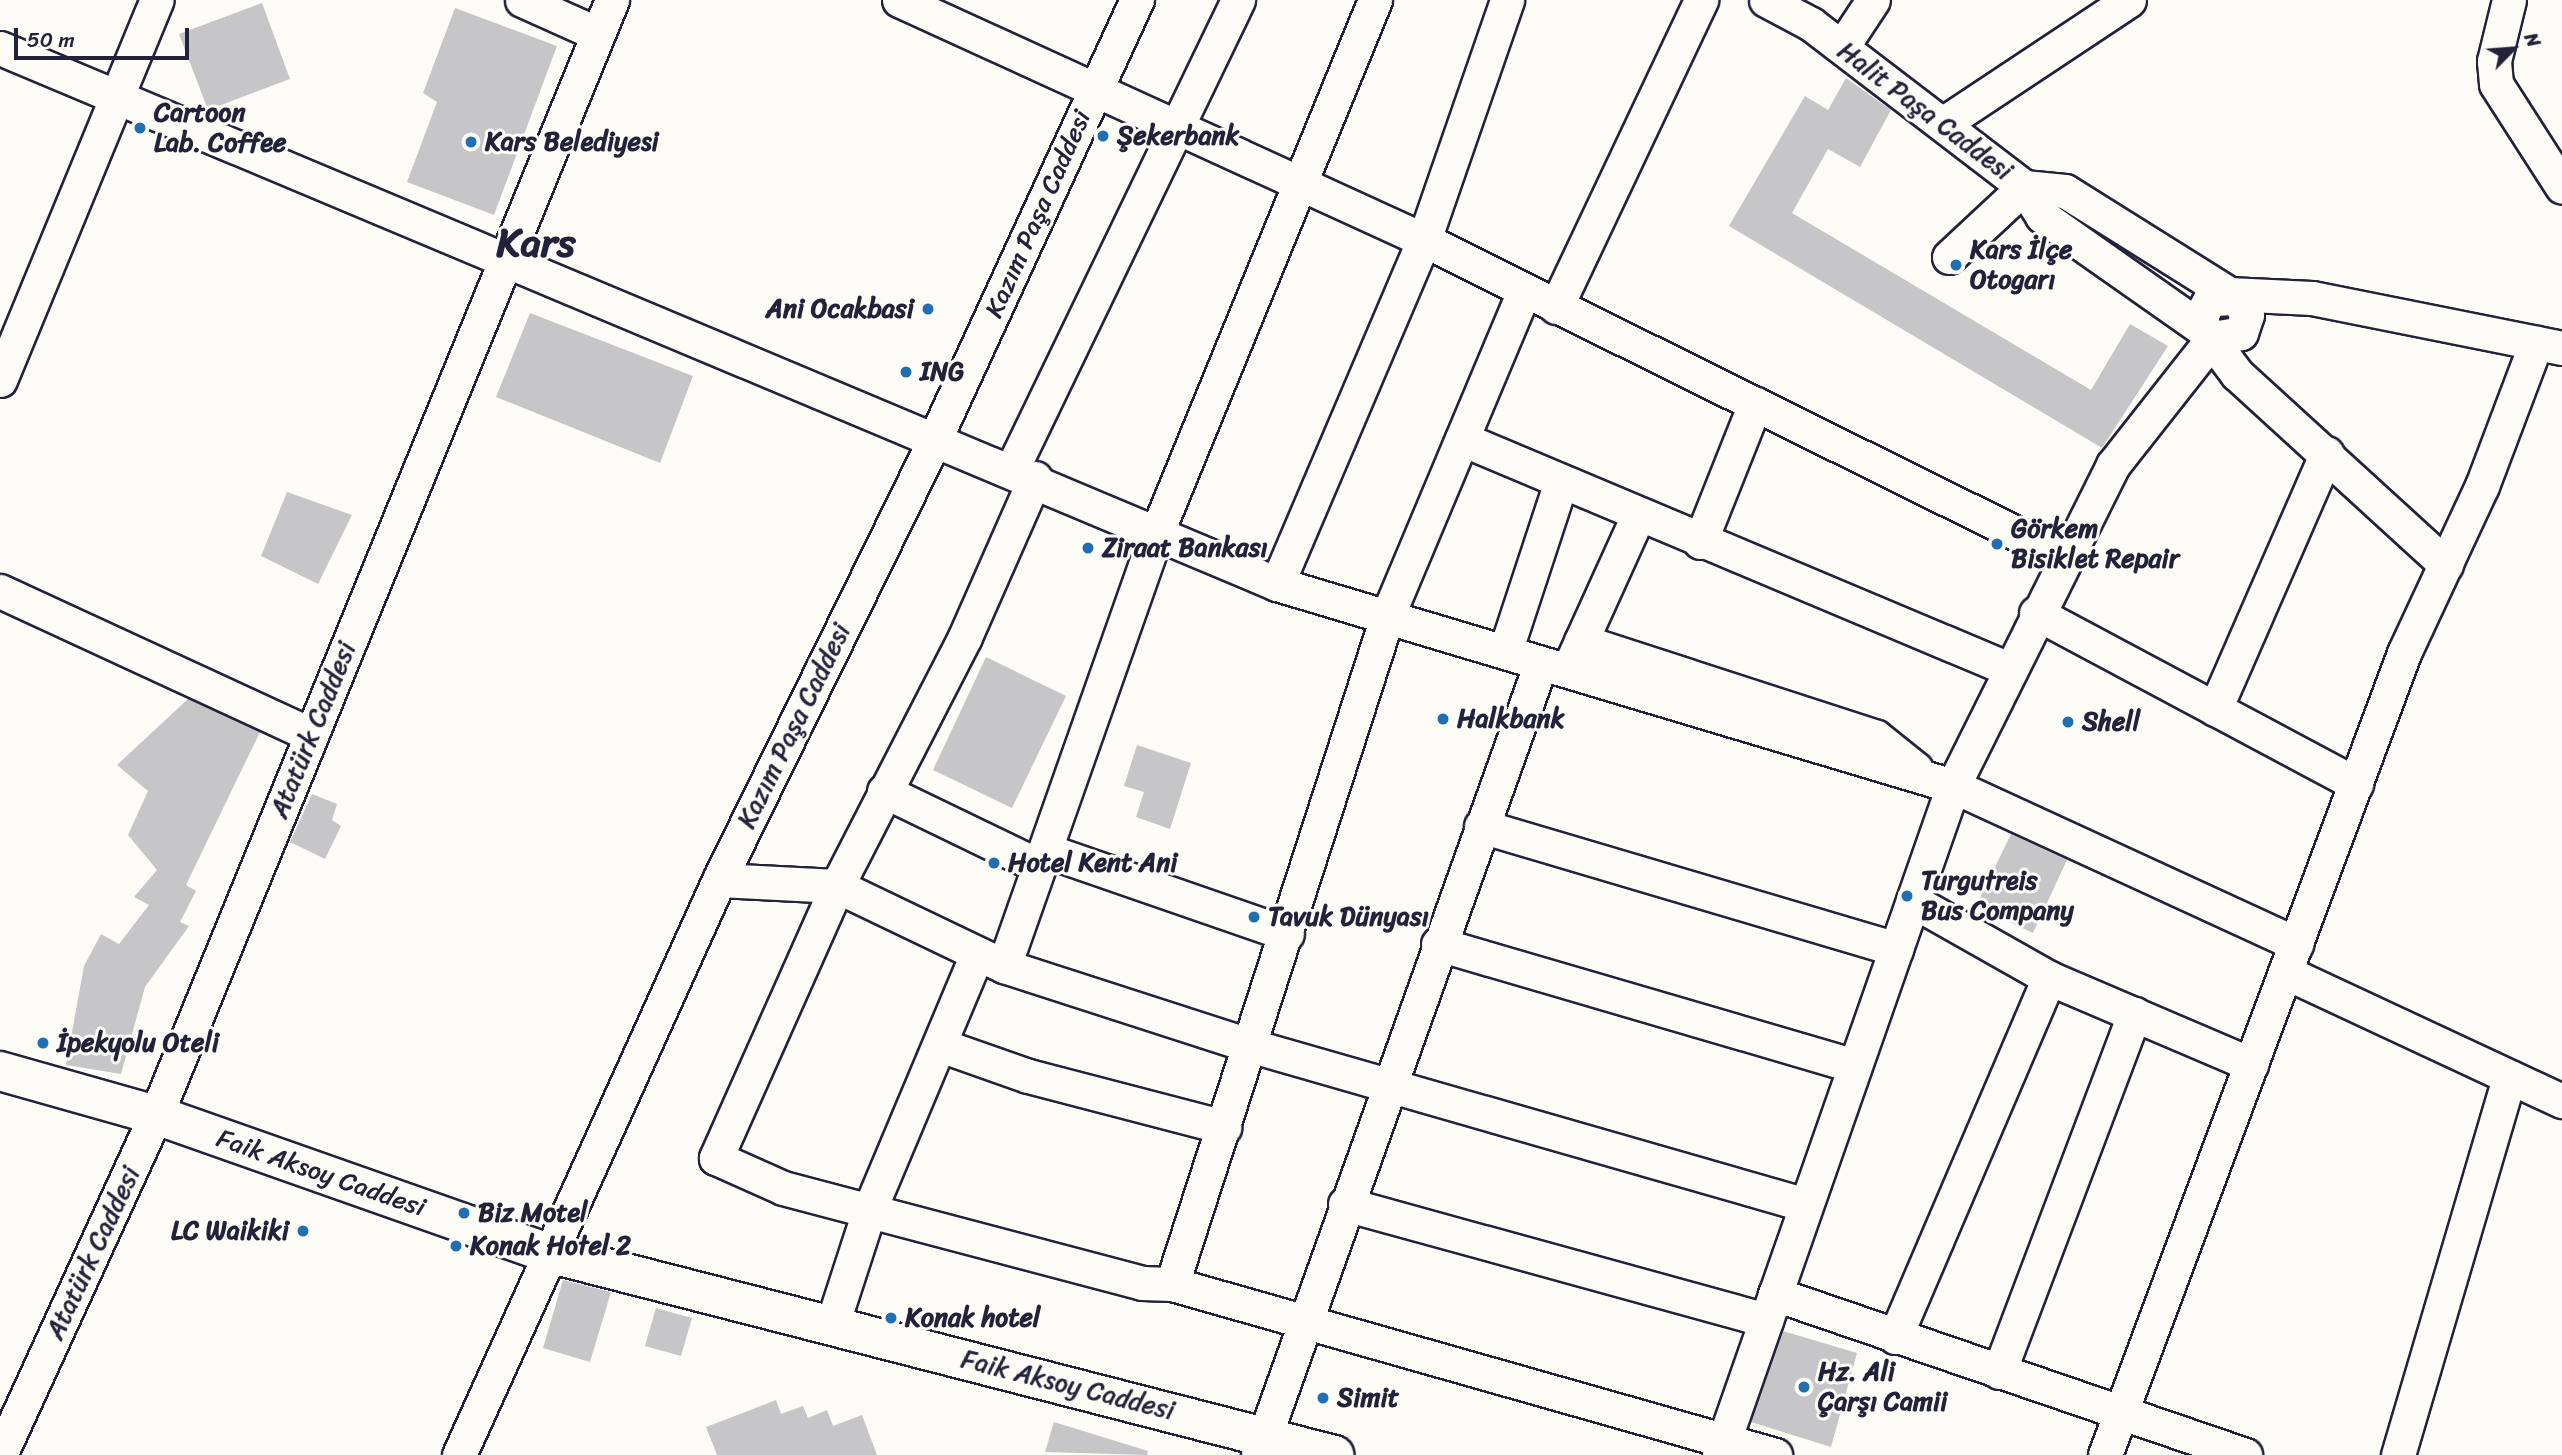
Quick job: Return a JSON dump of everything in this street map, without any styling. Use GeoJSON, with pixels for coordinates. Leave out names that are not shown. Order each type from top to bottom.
{"type":"FeatureCollection","features":[{"type":"Feature","properties":{"kind":"main road","name":"Faik Aksoy Caddesi"},"geometry":{"type":"LineString","coordinates":[[0,1071],[156,1115],[548,1253],[832,1325],[1262,1445],[1334,1455]]}},
{"type":"Feature","properties":{"kind":"street"},"geometry":{"type":"LineString","coordinates":[[0,380],[115,95],[158,0]]}},
{"type":"Feature","properties":{"kind":"street"},"geometry":{"type":"LineString","coordinates":[[522,0],[598,34]]}},
{"type":"Feature","properties":{"kind":"street","name":"Atatürk Caddesi"},"geometry":{"type":"LineString","coordinates":[[0,1455],[156,1115],[612,0]]}},
{"type":"Feature","properties":{"kind":"street"},"geometry":{"type":"LineString","coordinates":[[899,0],[1174,131],[1424,240],[2064,556]]}},
{"type":"Feature","properties":{"kind":"street","name":"Kazım Paşa Caddesi"},"geometry":{"type":"LineString","coordinates":[[459,1455],[548,1253],[719,880],[933,443],[1137,0]]}},
{"type":"Feature","properties":{"kind":"street"},"geometry":{"type":"LineString","coordinates":[[1238,0],[1174,131],[1023,474],[965,637],[837,886],[716,1158],[783,1188],[1142,1283],[1172,1284],[1722,1447],[1775,1455]]}},
{"type":"Feature","properties":{"kind":"street"},"geometry":{"type":"LineString","coordinates":[[832,1325],[869,1211],[940,1045],[991,960],[1042,858],[1157,531],[1375,0]]}},
{"type":"Feature","properties":{"kind":"street"},"geometry":{"type":"LineString","coordinates":[[1277,584],[1424,240],[1507,0]]}},
{"type":"Feature","properties":{"kind":"street"},"geometry":{"type":"LineString","coordinates":[[1556,307],[1701,0]]}},
{"type":"Feature","properties":{"kind":"street","name":"Halit Paşa Caddesi"},"geometry":{"type":"LineString","coordinates":[[1766,0],[1842,47],[2024,187],[2065,191],[2229,294],[2312,298],[2549,346]]}},
{"type":"Feature","properties":{"kind":"street"},"geometry":{"type":"LineString","coordinates":[[1842,47],[1872,0]]}},
{"type":"Feature","properties":{"kind":"street"},"geometry":{"type":"LineString","coordinates":[[1944,123],[2129,0]]}},
{"type":"Feature","properties":{"kind":"street"},"geometry":{"type":"LineString","coordinates":[[2509,0],[2494,61],[2496,84],[2562,187]]}},
{"type":"Feature","properties":{"kind":"street"},"geometry":{"type":"LineString","coordinates":[[0,48],[506,256],[933,443],[1023,474],[1277,584],[1941,783]]}},
{"type":"Feature","properties":{"kind":"street"},"geometry":{"type":"LineString","coordinates":[[1950,257],[2024,187],[2042,216],[2209,334],[2237,374],[2327,453],[2446,565]]}},
{"type":"Feature","properties":{"kind":"street"},"geometry":{"type":"LineString","coordinates":[[1172,1284],[1252,1046],[1387,617],[1524,291]]}},
{"type":"Feature","properties":{"kind":"street"},"geometry":{"type":"LineString","coordinates":[[2209,334],[2233,339],[2246,324],[2244,305],[2229,294]]}},
{"type":"Feature","properties":{"kind":"street"},"geometry":{"type":"LineString","coordinates":[[1722,1447],[1913,901],[1941,783],[2008,669],[2113,465],[2209,334]]}},
{"type":"Feature","properties":{"kind":"street"},"geometry":{"type":"LineString","coordinates":[[2105,1455],[2356,784],[2446,565],[2549,346]]}},
{"type":"Feature","properties":{"kind":"street"},"geometry":{"type":"LineString","coordinates":[[1700,542],[1755,404]]}},
{"type":"Feature","properties":{"kind":"street"},"geometry":{"type":"LineString","coordinates":[[1462,439],[1638,516],[2008,669]]}},
{"type":"Feature","properties":{"kind":"street"},"geometry":{"type":"LineString","coordinates":[[2215,709],[2327,453]]}},
{"type":"Feature","properties":{"kind":"street"},"geometry":{"type":"LineString","coordinates":[[1505,652],[1561,482]]}},
{"type":"Feature","properties":{"kind":"street"},"geometry":{"type":"LineString","coordinates":[[1262,1445],[1386,1084],[1481,826],[1555,667],[1581,641],[1638,516]]}},
{"type":"Feature","properties":{"kind":"street"},"geometry":{"type":"LineString","coordinates":[[0,591],[311,735]]}},
{"type":"Feature","properties":{"kind":"street"},"geometry":{"type":"LineString","coordinates":[[2036,613],[2356,784]]}},
{"type":"Feature","properties":{"kind":"street"},"geometry":{"type":"LineString","coordinates":[[1581,641],[1876,737],[1941,783],[2291,958],[2509,1077],[2562,1101]]}},
{"type":"Feature","properties":{"kind":"street"},"geometry":{"type":"LineString","coordinates":[[884,791],[1042,858],[1287,934]]}},
{"type":"Feature","properties":{"kind":"street"},"geometry":{"type":"LineString","coordinates":[[1481,826],[1896,949]]}},
{"type":"Feature","properties":{"kind":"street"},"geometry":{"type":"LineString","coordinates":[[719,880],[837,886],[991,960],[1252,1046],[1806,1205]]}},
{"type":"Feature","properties":{"kind":"street"},"geometry":{"type":"LineString","coordinates":[[1913,901],[2049,978],[2251,1064]]}},
{"type":"Feature","properties":{"kind":"street"},"geometry":{"type":"LineString","coordinates":[[1438,944],[1855,1066]]}},
{"type":"Feature","properties":{"kind":"street"},"geometry":{"type":"LineString","coordinates":[[1895,1337],[2049,978]]}},
{"type":"Feature","properties":{"kind":"street"},"geometry":{"type":"LineString","coordinates":[[1999,1372],[2134,1014]]}},
{"type":"Feature","properties":{"kind":"street"},"geometry":{"type":"LineString","coordinates":[[940,1045],[1028,1076],[1224,1128]]}},
{"type":"Feature","properties":{"kind":"street"},"geometry":{"type":"LineString","coordinates":[[2398,1455],[2509,1077]]}},
{"type":"Feature","properties":{"kind":"street"},"geometry":{"type":"LineString","coordinates":[[1345,1204],[1895,1337],[2122,1410],[2245,1455]]}},
{"type":"Feature","properties":{"kind":"building"},"geometry":{"type":"Polygon","coordinates":[[[262,3],[290,79],[208,110],[179,34],[262,3]]]}},
{"type":"Feature","properties":{"kind":"building","name":"Kars Belediyesi"},"geometry":{"type":"Polygon","coordinates":[[[455,8],[557,46],[494,215],[407,182],[437,102],[423,93],[455,8]]]}},
{"type":"Feature","properties":{"kind":"building"},"geometry":{"type":"Polygon","coordinates":[[[1846,78],[1891,110],[1860,167],[1828,149],[1792,213],[2091,390],[2130,324],[2168,346],[2102,448],[1729,226],[1805,96],[1828,110],[1846,78]]]}},
{"type":"Feature","properties":{"kind":"building"},"geometry":{"type":"Polygon","coordinates":[[[530,313],[693,376],[660,463],[496,397],[530,313]]]}},
{"type":"Feature","properties":{"kind":"building"},"geometry":{"type":"Polygon","coordinates":[[[287,492],[352,515],[318,584],[261,556],[287,492]]]}},
{"type":"Feature","properties":{"kind":"building"},"geometry":{"type":"Polygon","coordinates":[[[986,657],[1066,696],[1012,808],[933,770],[986,657]]]}},
{"type":"Feature","properties":{"kind":"building"},"geometry":{"type":"Polygon","coordinates":[[[188,699],[260,732],[186,885],[196,891],[180,922],[189,926],[145,987],[121,1074],[66,1065],[84,966],[101,934],[119,944],[149,905],[134,897],[157,870],[128,835],[148,791],[117,765],[188,699]]]}},
{"type":"Feature","properties":{"kind":"building"},"geometry":{"type":"Polygon","coordinates":[[[1137,745],[1191,763],[1170,829],[1136,817],[1144,792],[1124,786],[1137,745]]]}},
{"type":"Feature","properties":{"kind":"building"},"geometry":{"type":"Polygon","coordinates":[[[312,794],[337,804],[332,820],[341,826],[325,859],[290,842],[312,794]]]}},
{"type":"Feature","properties":{"kind":"building"},"geometry":{"type":"Polygon","coordinates":[[[2011,834],[2067,860],[2033,933],[1976,906],[2011,834]]]}},
{"type":"Feature","properties":{"kind":"building"},"geometry":{"type":"Polygon","coordinates":[[[563,1280],[611,1292],[590,1362],[543,1348],[563,1280]]]}},
{"type":"Feature","properties":{"kind":"building"},"geometry":{"type":"Polygon","coordinates":[[[656,1308],[692,1318],[681,1356],[645,1346],[656,1308]]]}},
{"type":"Feature","properties":{"kind":"building","name":"Hz. Ali Çarşı Camii"},"geometry":{"type":"Polygon","coordinates":[[[1783,1331],[1857,1353],[1831,1447],[1751,1422],[1783,1331]]]}},
{"type":"Feature","properties":{"kind":"building"},"geometry":{"type":"Polygon","coordinates":[[[776,1400],[781,1414],[803,1406],[808,1418],[827,1410],[833,1426],[862,1415],[877,1455],[717,1455],[706,1427],[776,1400]]]}},
{"type":"Feature","properties":{"kind":"building"},"geometry":{"type":"Polygon","coordinates":[[[1054,1422],[1148,1451],[1147,1455],[1045,1452],[1054,1422]]]}},
{"type":"Feature","properties":{"kind":"place","name":"Cartoon Lab. Coffee"},"geometry":{"type":"Point","coordinates":[140,128]}},
{"type":"Feature","properties":{"kind":"place","name":"Şekerbank"},"geometry":{"type":"Point","coordinates":[1103,136]}},
{"type":"Feature","properties":{"kind":"place","name":"Kars Belediyesi"},"geometry":{"type":"Point","coordinates":[471,142]}},
{"type":"Feature","properties":{"kind":"place","name":"Kars İlçe Otogarı"},"geometry":{"type":"Point","coordinates":[1956,265]}},
{"type":"Feature","properties":{"kind":"place","name":"Ani Ocakbasi"},"geometry":{"type":"Point","coordinates":[928,309]}},
{"type":"Feature","properties":{"kind":"place","name":"ING"},"geometry":{"type":"Point","coordinates":[906,372]}},
{"type":"Feature","properties":{"kind":"place","name":"Görkem Bisiklet Repair"},"geometry":{"type":"Point","coordinates":[1997,544]}},
{"type":"Feature","properties":{"kind":"place","name":"Ziraat Bankası"},"geometry":{"type":"Point","coordinates":[1088,548]}},
{"type":"Feature","properties":{"kind":"place","name":"Halkbank"},"geometry":{"type":"Point","coordinates":[1443,719]}},
{"type":"Feature","properties":{"kind":"place","name":"Shell"},"geometry":{"type":"Point","coordinates":[2068,722]}},
{"type":"Feature","properties":{"kind":"place","name":"Hotel Kent Ani"},"geometry":{"type":"Point","coordinates":[994,863]}},
{"type":"Feature","properties":{"kind":"place","name":"Turgutreis Bus Company"},"geometry":{"type":"Point","coordinates":[1907,896]}},
{"type":"Feature","properties":{"kind":"place","name":"Tavuk Dünyası"},"geometry":{"type":"Point","coordinates":[1254,917]}},
{"type":"Feature","properties":{"kind":"place","name":"İpekyolu Oteli"},"geometry":{"type":"Point","coordinates":[43,1043]}},
{"type":"Feature","properties":{"kind":"place","name":"Biz Motel"},"geometry":{"type":"Point","coordinates":[464,1213]}},
{"type":"Feature","properties":{"kind":"place","name":"LC Waikiki"},"geometry":{"type":"Point","coordinates":[303,1231]}},
{"type":"Feature","properties":{"kind":"place","name":"Konak Hotel 2"},"geometry":{"type":"Point","coordinates":[456,1246]}},
{"type":"Feature","properties":{"kind":"place","name":"Konak hotel"},"geometry":{"type":"Point","coordinates":[891,1318]}},
{"type":"Feature","properties":{"kind":"place","name":"Hz. Ali Çarşı Camii"},"geometry":{"type":"Point","coordinates":[1804,1387]}},
{"type":"Feature","properties":{"kind":"place","name":"Simit"},"geometry":{"type":"Point","coordinates":[1323,1398]}},
{"type":"Feature","properties":{"kind":"district","name":"Kars"},"geometry":{"type":"Point","coordinates":[536,243]}}]}
